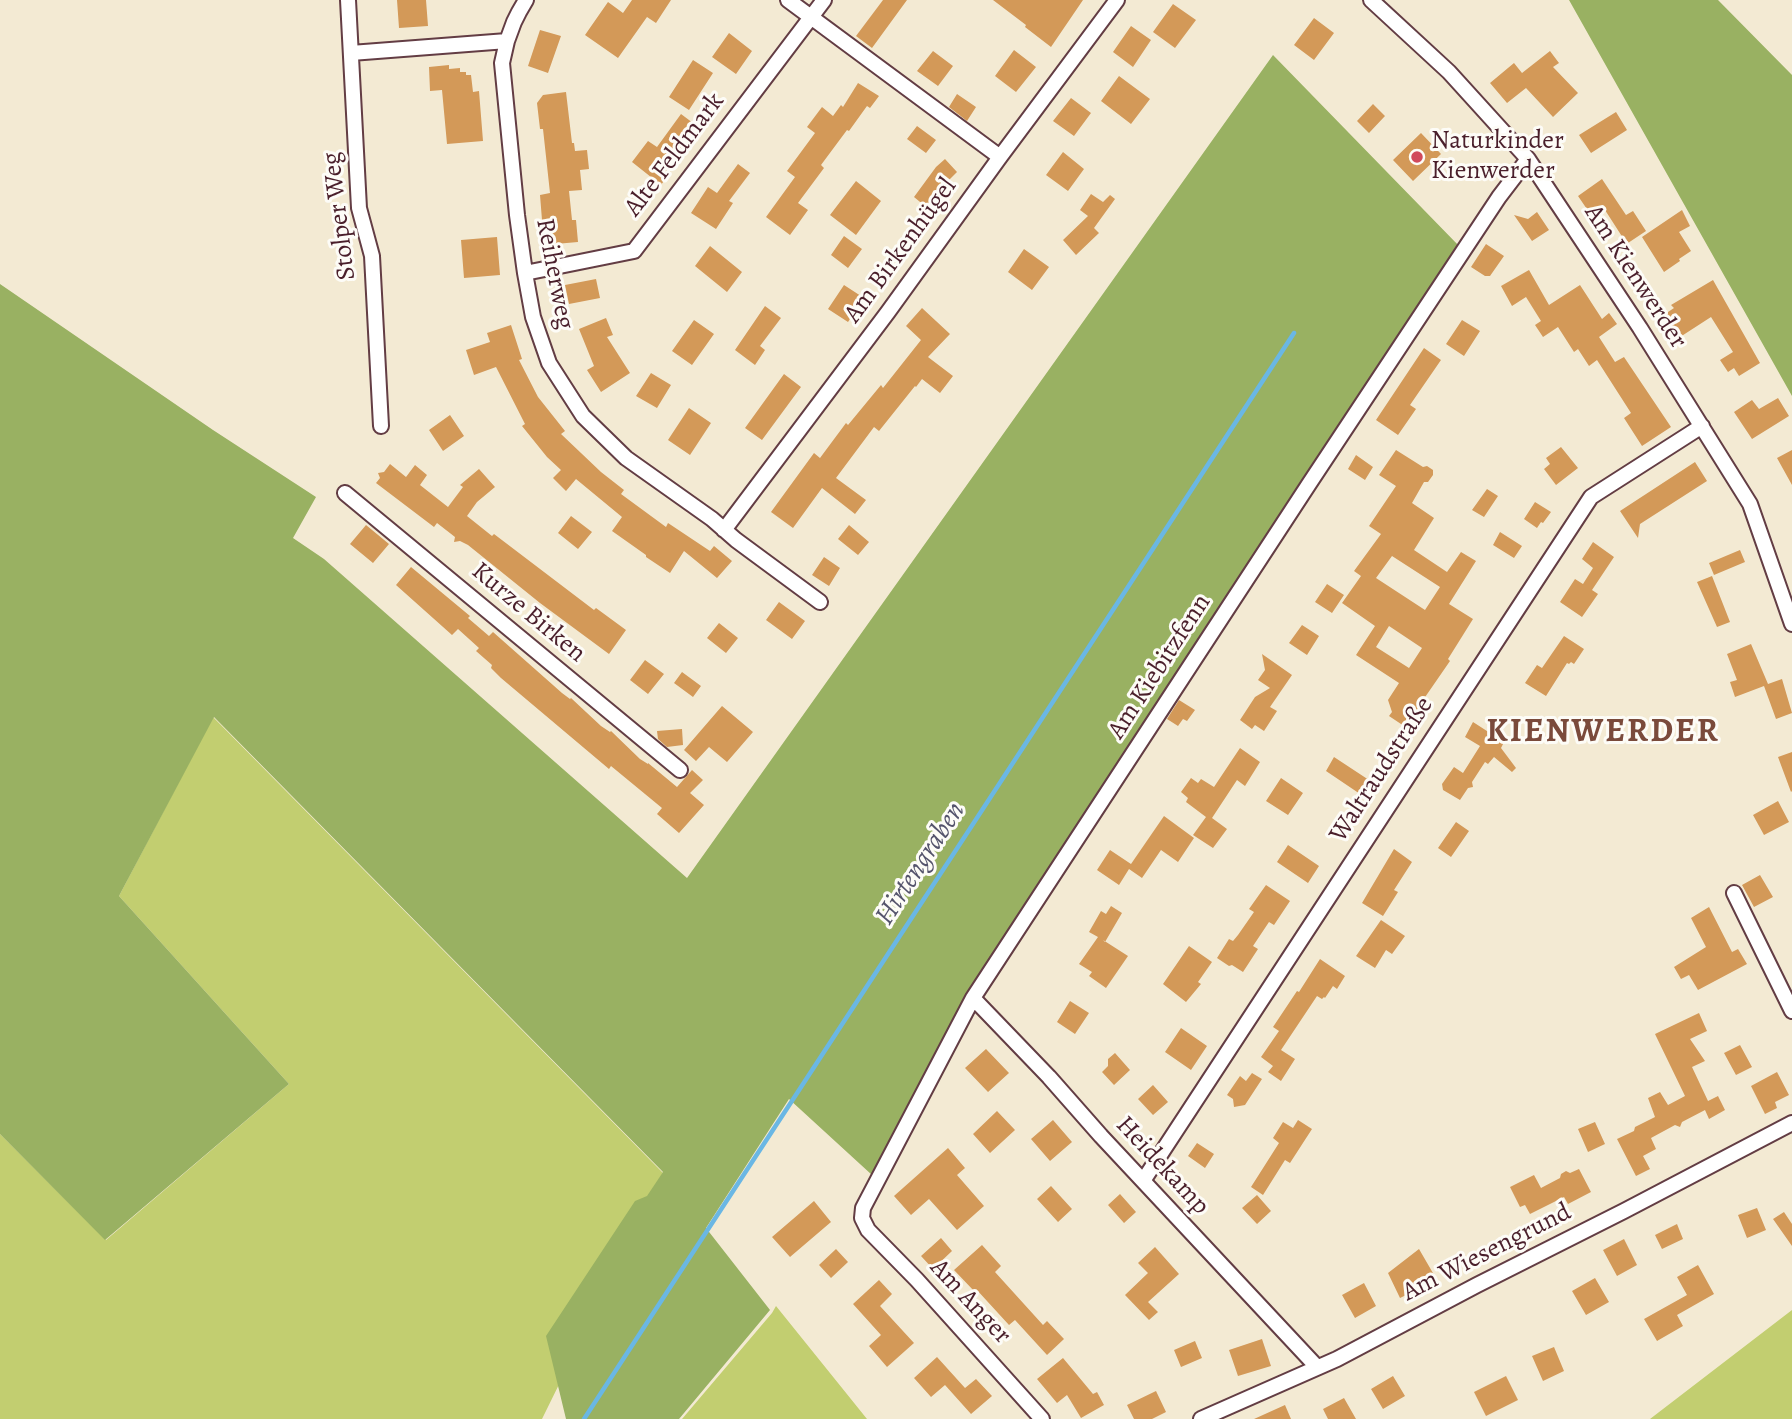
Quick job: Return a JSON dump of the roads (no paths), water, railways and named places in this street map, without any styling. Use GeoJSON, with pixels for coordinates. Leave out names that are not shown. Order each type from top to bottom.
{"type":"FeatureCollection","features":[{"type":"Feature","properties":{"kind":"street","name":"Stolper Weg"},"geometry":{"type":"LineString","coordinates":[[348,0],[359,208],[372,256],[382,426]]}},
{"type":"Feature","properties":{"kind":"street","name":"Reiherweg"},"geometry":{"type":"LineString","coordinates":[[526,0],[519,12],[502,63],[525,273],[533,317],[549,363],[583,416],[626,458],[712,519],[820,602]]}},
{"type":"Feature","properties":{"kind":"street"},"geometry":{"type":"LineString","coordinates":[[788,0],[995,153]]}},
{"type":"Feature","properties":{"kind":"street","name":"Alte Feldmark"},"geometry":{"type":"LineString","coordinates":[[525,273],[634,251],[824,0]]}},
{"type":"Feature","properties":{"kind":"street","name":"Am Birkenhügel"},"geometry":{"type":"LineString","coordinates":[[724,530],[888,312],[995,153],[1117,0]]}},
{"type":"Feature","properties":{"kind":"street","name":"Am Kienwerder"},"geometry":{"type":"LineString","coordinates":[[1371,0],[1449,72],[1528,159],[1750,504],[1792,624]]}},
{"type":"Feature","properties":{"kind":"street"},"geometry":{"type":"LineString","coordinates":[[351,52],[508,41]]}},
{"type":"Feature","properties":{"kind":"street","name":"Am Kiebitzfenn"},"geometry":{"type":"LineString","coordinates":[[862,1218],[868,1195],[973,998],[1308,484],[1499,197],[1528,159]]}},
{"type":"Feature","properties":{"kind":"street","name":"Waltraudstraße"},"geometry":{"type":"LineString","coordinates":[[1143,1181],[1591,497],[1702,426]]}},
{"type":"Feature","properties":{"kind":"street","name":"Kurze Birken"},"geometry":{"type":"LineString","coordinates":[[345,493],[680,770]]}},
{"type":"Feature","properties":{"kind":"street"},"geometry":{"type":"LineString","coordinates":[[1734,893],[1792,1011]]}},
{"type":"Feature","properties":{"kind":"street","name":"Heidekamp"},"geometry":{"type":"LineString","coordinates":[[973,998],[1317,1367]]}},
{"type":"Feature","properties":{"kind":"street","name":"Am Wiesengrund"},"geometry":{"type":"LineString","coordinates":[[1201,1419],[1337,1359],[1792,1123]]}},
{"type":"Feature","properties":{"kind":"street","name":"Am Anger"},"geometry":{"type":"LineString","coordinates":[[862,1218],[867,1230],[1042,1419]]}},
{"type":"Feature","properties":{"kind":"waterway","name":"Hirtengraben"},"geometry":{"type":"LineString","coordinates":[[584,1419],[1294,333]]}},
{"type":"Feature","properties":{"kind":"place","name":"Naturkinder Kienwerder"},"geometry":{"type":"Point","coordinates":[1417,157]}},
{"type":"Feature","properties":{"kind":"district","name":"KIENWERDER"},"geometry":{"type":"Point","coordinates":[1603,733]}}]}
